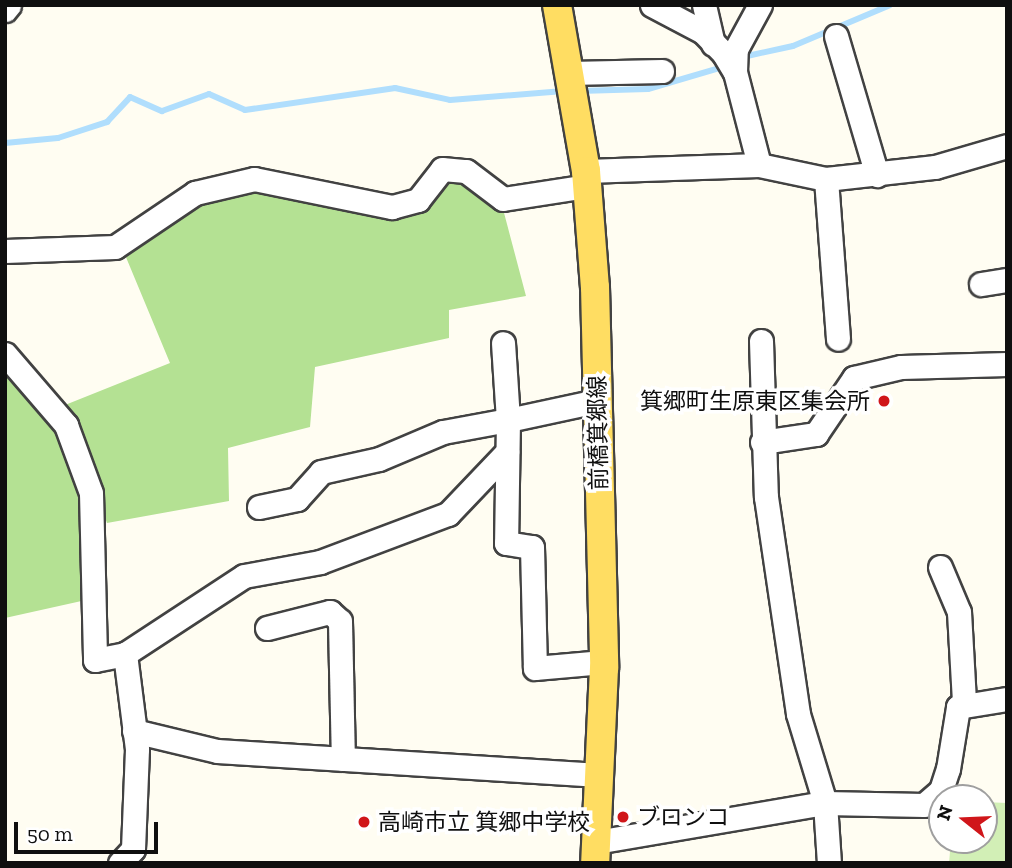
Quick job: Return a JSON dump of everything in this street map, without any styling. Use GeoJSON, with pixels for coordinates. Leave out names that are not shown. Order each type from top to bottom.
{"type":"FeatureCollection","features":[{"type":"Feature","properties":{"kind":"main road","name":"前橋箕郷線"},"geometry":{"type":"LineString","coordinates":[[557,5],[587,178],[597,401],[603,662],[596,852]]}},
{"type":"Feature","properties":{"kind":"street"},"geometry":{"type":"LineString","coordinates":[[5,10],[9,5]]}},
{"type":"Feature","properties":{"kind":"street"},"geometry":{"type":"LineString","coordinates":[[704,5],[713,44]]}},
{"type":"Feature","properties":{"kind":"street"},"geometry":{"type":"LineString","coordinates":[[759,165],[735,72],[736,49],[760,5]]}},
{"type":"Feature","properties":{"kind":"street"},"geometry":{"type":"LineString","coordinates":[[661,9],[713,44],[735,72]]}},
{"type":"Feature","properties":{"kind":"street"},"geometry":{"type":"LineString","coordinates":[[836,36],[877,176]]}},
{"type":"Feature","properties":{"kind":"street"},"geometry":{"type":"LineString","coordinates":[[571,83],[662,71]]}},
{"type":"Feature","properties":{"kind":"street"},"geometry":{"type":"LineString","coordinates":[[5,251],[115,247],[195,193],[254,179],[391,207],[418,200],[442,169],[466,171],[503,199],[587,178],[759,165],[826,179],[877,176],[1007,146]]}},
{"type":"Feature","properties":{"kind":"street"},"geometry":{"type":"LineString","coordinates":[[826,179],[838,339]]}},
{"type":"Feature","properties":{"kind":"street"},"geometry":{"type":"LineString","coordinates":[[981,284],[1007,280]]}},
{"type":"Feature","properties":{"kind":"street"},"geometry":{"type":"LineString","coordinates":[[761,341],[762,442],[798,714],[825,803],[829,863]]}},
{"type":"Feature","properties":{"kind":"street"},"geometry":{"type":"LineString","coordinates":[[503,343],[508,420],[506,543],[532,547],[535,668],[603,662]]}},
{"type":"Feature","properties":{"kind":"street"},"geometry":{"type":"LineString","coordinates":[[5,354],[66,425],[94,513],[95,660],[125,654],[244,576],[320,562],[448,514],[507,452]]}},
{"type":"Feature","properties":{"kind":"street"},"geometry":{"type":"LineString","coordinates":[[762,442],[816,434],[853,378],[901,367],[1007,364]]}},
{"type":"Feature","properties":{"kind":"street"},"geometry":{"type":"LineString","coordinates":[[260,507],[297,499],[321,472],[379,459],[443,432],[597,401]]}},
{"type":"Feature","properties":{"kind":"street"},"geometry":{"type":"LineString","coordinates":[[596,852],[825,803],[910,808],[933,800],[948,769],[954,716],[964,702],[959,612],[940,567]]}},
{"type":"Feature","properties":{"kind":"street"},"geometry":{"type":"LineString","coordinates":[[267,628],[330,611],[341,621],[343,759]]}},
{"type":"Feature","properties":{"kind":"street"},"geometry":{"type":"LineString","coordinates":[[120,863],[133,849],[134,731],[125,654]]}},
{"type":"Feature","properties":{"kind":"street"},"geometry":{"type":"LineString","coordinates":[[964,702],[1007,699]]}},
{"type":"Feature","properties":{"kind":"street"},"geometry":{"type":"LineString","coordinates":[[134,731],[217,751],[599,775]]}},
{"type":"Feature","properties":{"kind":"green space"},"geometry":{"type":"Polygon","coordinates":[[[452,175],[503,209],[526,296],[449,310],[449,338],[315,367],[310,427],[228,448],[229,501],[107,523],[65,405],[170,363],[123,250],[197,199],[256,187],[378,213],[452,175]]]}},
{"type":"Feature","properties":{"kind":"green space"},"geometry":{"type":"Polygon","coordinates":[[[5,365],[58,427],[86,505],[86,600],[5,618],[5,365]]]}},
{"type":"Feature","properties":{"kind":"green space"},"geometry":{"type":"Polygon","coordinates":[[[998,803],[1007,803],[1007,863],[949,863],[950,854],[998,854],[998,803]]]}},
{"type":"Feature","properties":{"kind":"waterway"},"geometry":{"type":"LineString","coordinates":[[747,56],[793,46],[890,5]]}},
{"type":"Feature","properties":{"kind":"waterway"},"geometry":{"type":"LineString","coordinates":[[579,91],[648,89],[720,68]]}},
{"type":"Feature","properties":{"kind":"waterway"},"geometry":{"type":"LineString","coordinates":[[5,143],[58,138],[107,122],[130,97],[162,111],[209,94],[245,110],[395,88],[450,100],[564,91]]}},
{"type":"Feature","properties":{"kind":"place","name":"箕郷町生原東区集会所"},"geometry":{"type":"Point","coordinates":[884,401]}},
{"type":"Feature","properties":{"kind":"place","name":"ブロンコ"},"geometry":{"type":"Point","coordinates":[623,817]}},
{"type":"Feature","properties":{"kind":"place","name":"高崎市立 箕郷中学校"},"geometry":{"type":"Point","coordinates":[364,822]}}]}
